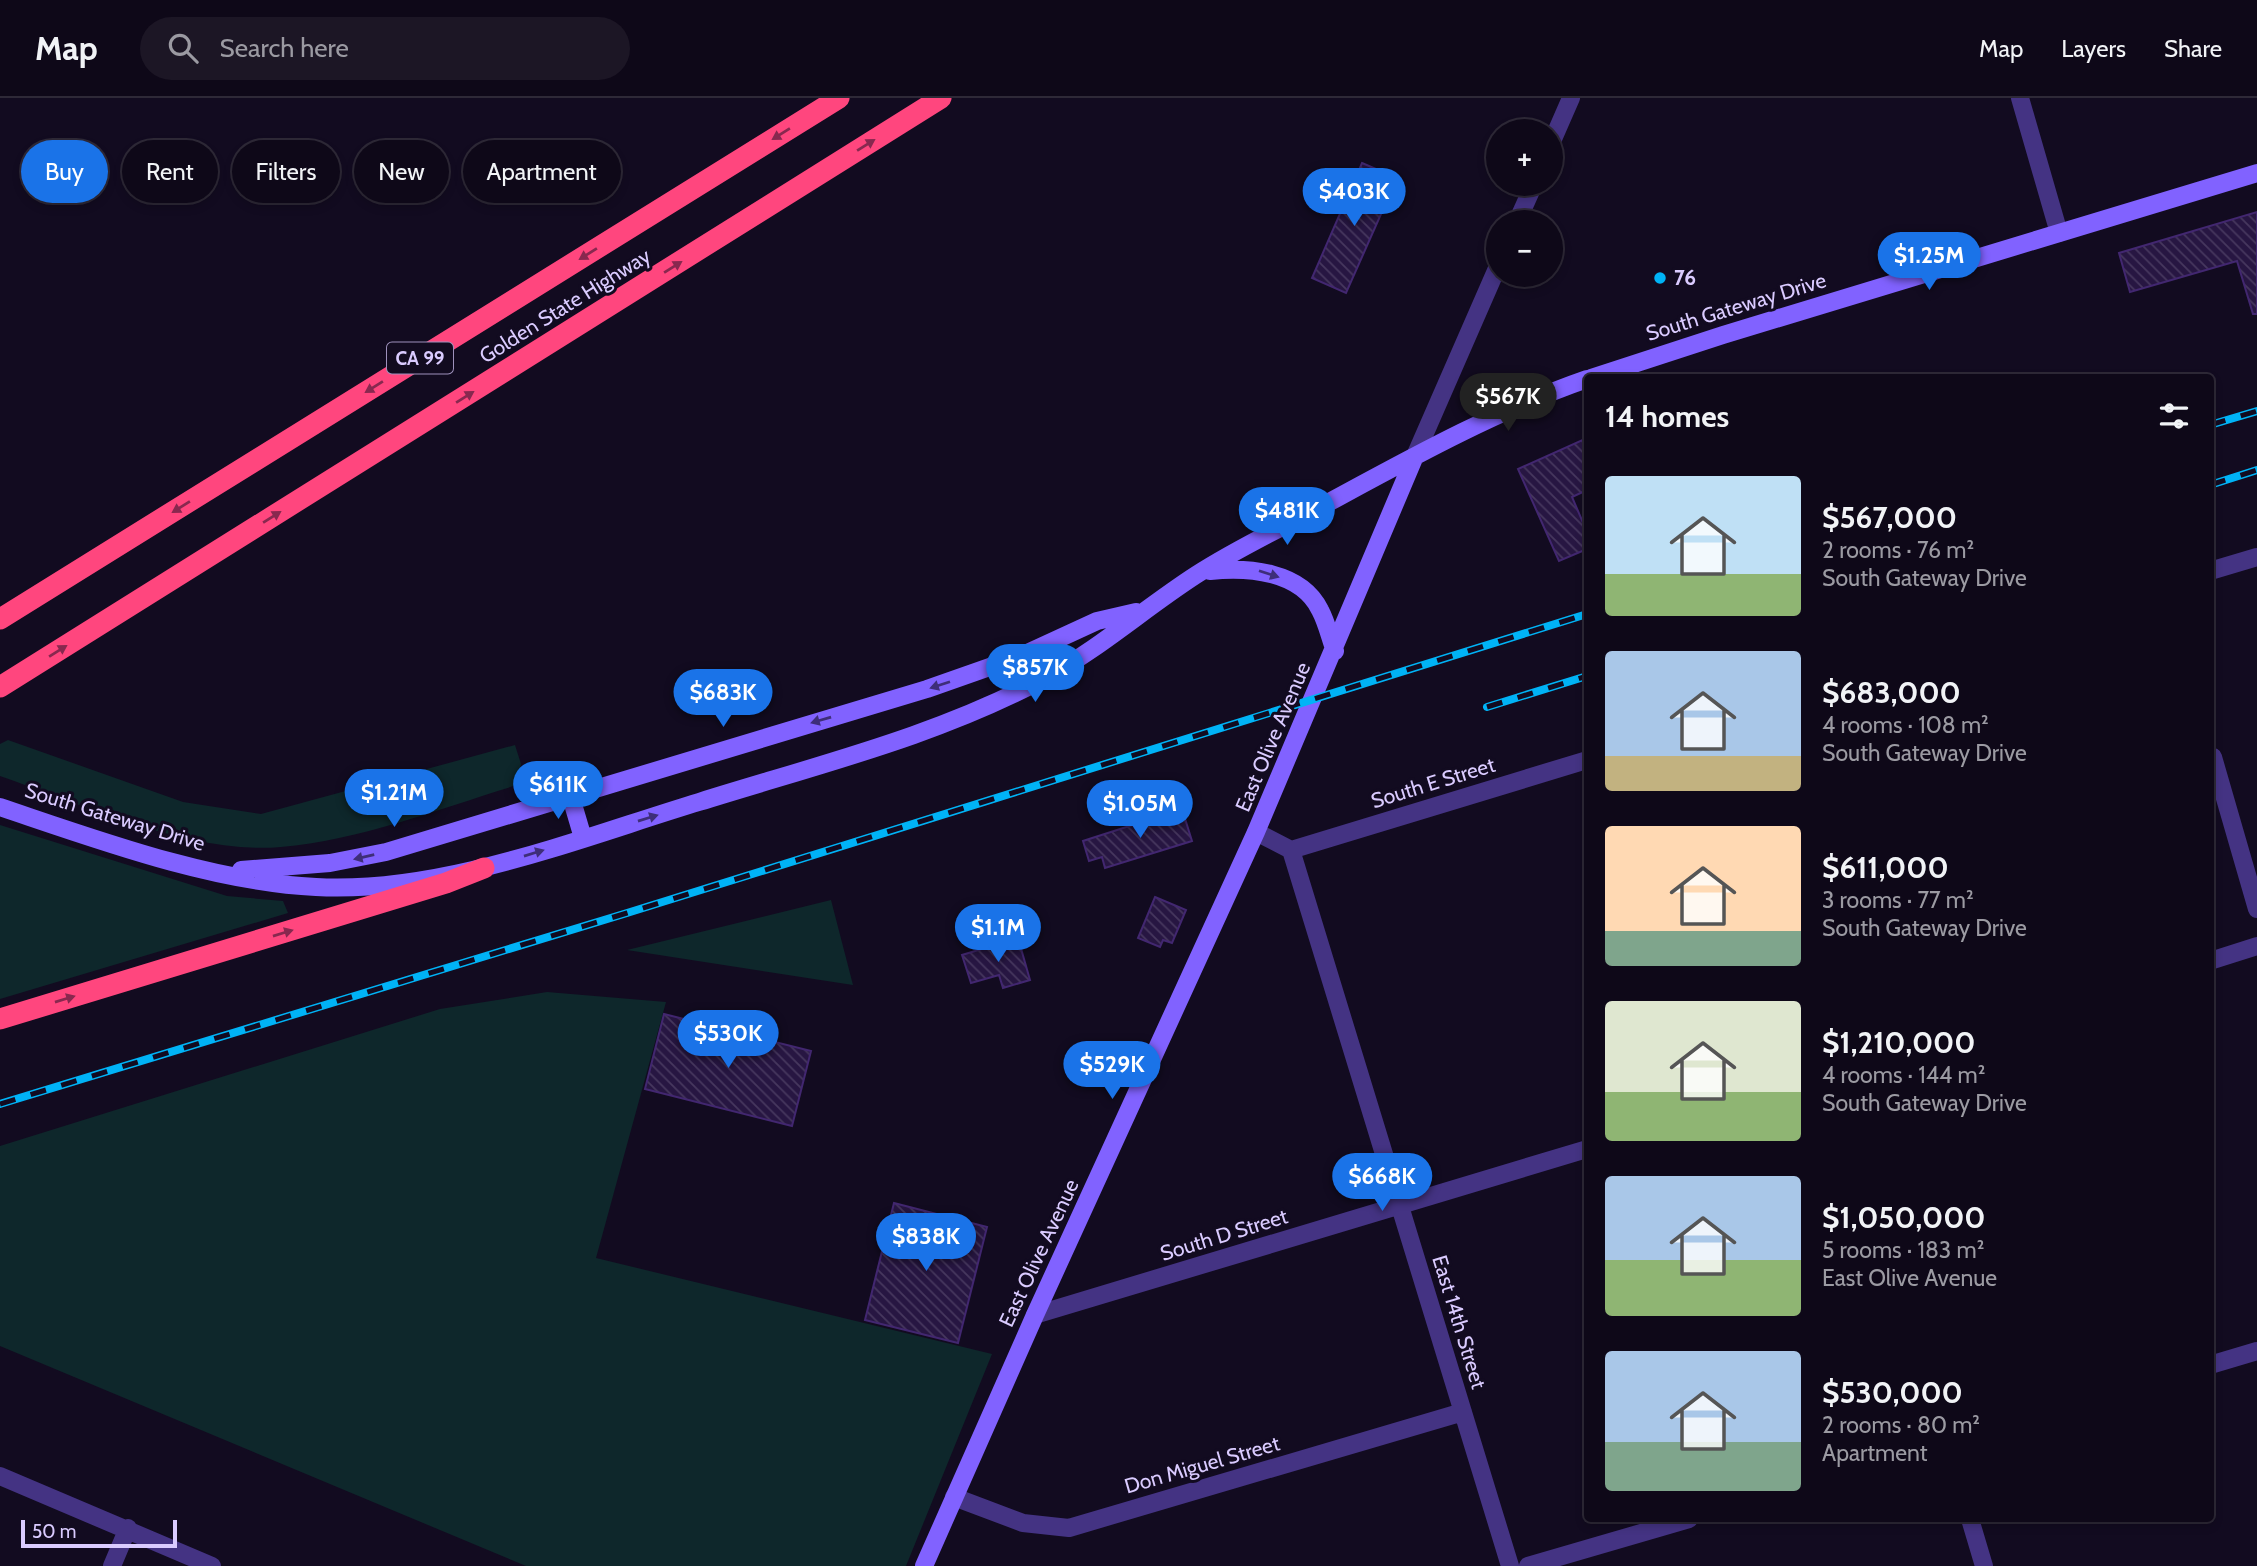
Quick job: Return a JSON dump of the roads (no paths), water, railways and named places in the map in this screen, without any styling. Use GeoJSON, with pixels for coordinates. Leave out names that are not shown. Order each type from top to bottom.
{"type":"FeatureCollection","features":[{"type":"Feature","properties":{"kind":"highway","name":"Golden State Highway"},"geometry":{"type":"LineString","coordinates":[[0,619],[839,98]]}},
{"type":"Feature","properties":{"kind":"highway","name":"Golden State Highway"},"geometry":{"type":"LineString","coordinates":[[0,687],[941,98]]}},
{"type":"Feature","properties":{"kind":"highway"},"geometry":{"type":"LineString","coordinates":[[0,1019],[446,883],[484,867]]}},
{"type":"Feature","properties":{"kind":"main road","name":"South Gateway Drive"},"geometry":{"type":"LineString","coordinates":[[1605,374],[2257,173]]}},
{"type":"Feature","properties":{"kind":"main road","name":"South Gateway Drive"},"geometry":{"type":"LineString","coordinates":[[0,807],[130,849],[281,885],[364,887],[484,867],[860,753],[964,716],[1049,676],[1101,644],[1142,610],[1201,571],[1415,456],[1487,421],[1584,381]]}},
{"type":"Feature","properties":{"kind":"main road","name":"East Olive Avenue"},"geometry":{"type":"LineString","coordinates":[[924,1566],[1035,1315],[1256,832],[1335,651],[1415,456]]}},
{"type":"Feature","properties":{"kind":"main road"},"geometry":{"type":"LineString","coordinates":[[1201,571],[1253,569],[1300,588],[1312,597],[1321,611],[1335,651]]}},
{"type":"Feature","properties":{"kind":"main road","name":"South Gateway Drive"},"geometry":{"type":"LineString","coordinates":[[217,871],[283,870],[355,859],[927,689],[1021,656],[1097,621],[1142,610]]}},
{"type":"Feature","properties":{"kind":"main road"},"geometry":{"type":"LineString","coordinates":[[570,794],[583,838]]}},
{"type":"Feature","properties":{"kind":"street"},"geometry":{"type":"LineString","coordinates":[[1562,119],[1571,98]]}},
{"type":"Feature","properties":{"kind":"street"},"geometry":{"type":"LineString","coordinates":[[2020,98],[2059,233]]}},
{"type":"Feature","properties":{"kind":"street","name":"East Olive Avenue"},"geometry":{"type":"LineString","coordinates":[[1415,456],[1489,287]]}},
{"type":"Feature","properties":{"kind":"street"},"geometry":{"type":"LineString","coordinates":[[2214,570],[2257,557]]}},
{"type":"Feature","properties":{"kind":"street"},"geometry":{"type":"LineString","coordinates":[[2214,760],[2257,909]]}},
{"type":"Feature","properties":{"kind":"street","name":"South E Street"},"geometry":{"type":"LineString","coordinates":[[1291,850],[1584,761]]}},
{"type":"Feature","properties":{"kind":"street"},"geometry":{"type":"LineString","coordinates":[[1256,832],[1291,850]]}},
{"type":"Feature","properties":{"kind":"street","name":"East 14th Street"},"geometry":{"type":"LineString","coordinates":[[1291,850],[1510,1566]]}},
{"type":"Feature","properties":{"kind":"street"},"geometry":{"type":"LineString","coordinates":[[2214,960],[2257,946]]}},
{"type":"Feature","properties":{"kind":"street","name":"South D Street"},"geometry":{"type":"LineString","coordinates":[[1035,1315],[1584,1150]]}},
{"type":"Feature","properties":{"kind":"street"},"geometry":{"type":"LineString","coordinates":[[2214,1364],[2257,1350]]}},
{"type":"Feature","properties":{"kind":"street","name":"Don Miguel Street"},"geometry":{"type":"LineString","coordinates":[[954,1497],[1023,1523],[1069,1528],[1463,1412]]}},
{"type":"Feature","properties":{"kind":"street"},"geometry":{"type":"LineString","coordinates":[[0,1476],[128,1528],[212,1566]]}},
{"type":"Feature","properties":{"kind":"street"},"geometry":{"type":"LineString","coordinates":[[1528,1566],[1679,1522]]}},
{"type":"Feature","properties":{"kind":"street"},"geometry":{"type":"LineString","coordinates":[[1971,1522],[1984,1566]]}},
{"type":"Feature","properties":{"kind":"street"},"geometry":{"type":"LineString","coordinates":[[112,1566],[128,1528]]}},
{"type":"Feature","properties":{"kind":"railway"},"geometry":{"type":"LineString","coordinates":[[2214,424],[2257,411]]}},
{"type":"Feature","properties":{"kind":"railway"},"geometry":{"type":"LineString","coordinates":[[2214,484],[2257,470]]}},
{"type":"Feature","properties":{"kind":"railway"},"geometry":{"type":"LineString","coordinates":[[0,1104],[627,913],[1584,615]]}},
{"type":"Feature","properties":{"kind":"railway"},"geometry":{"type":"LineString","coordinates":[[1487,707],[1584,677]]}},
{"type":"Feature","properties":{"kind":"place","name":"76"},"geometry":{"type":"Point","coordinates":[1660,278]}}]}
